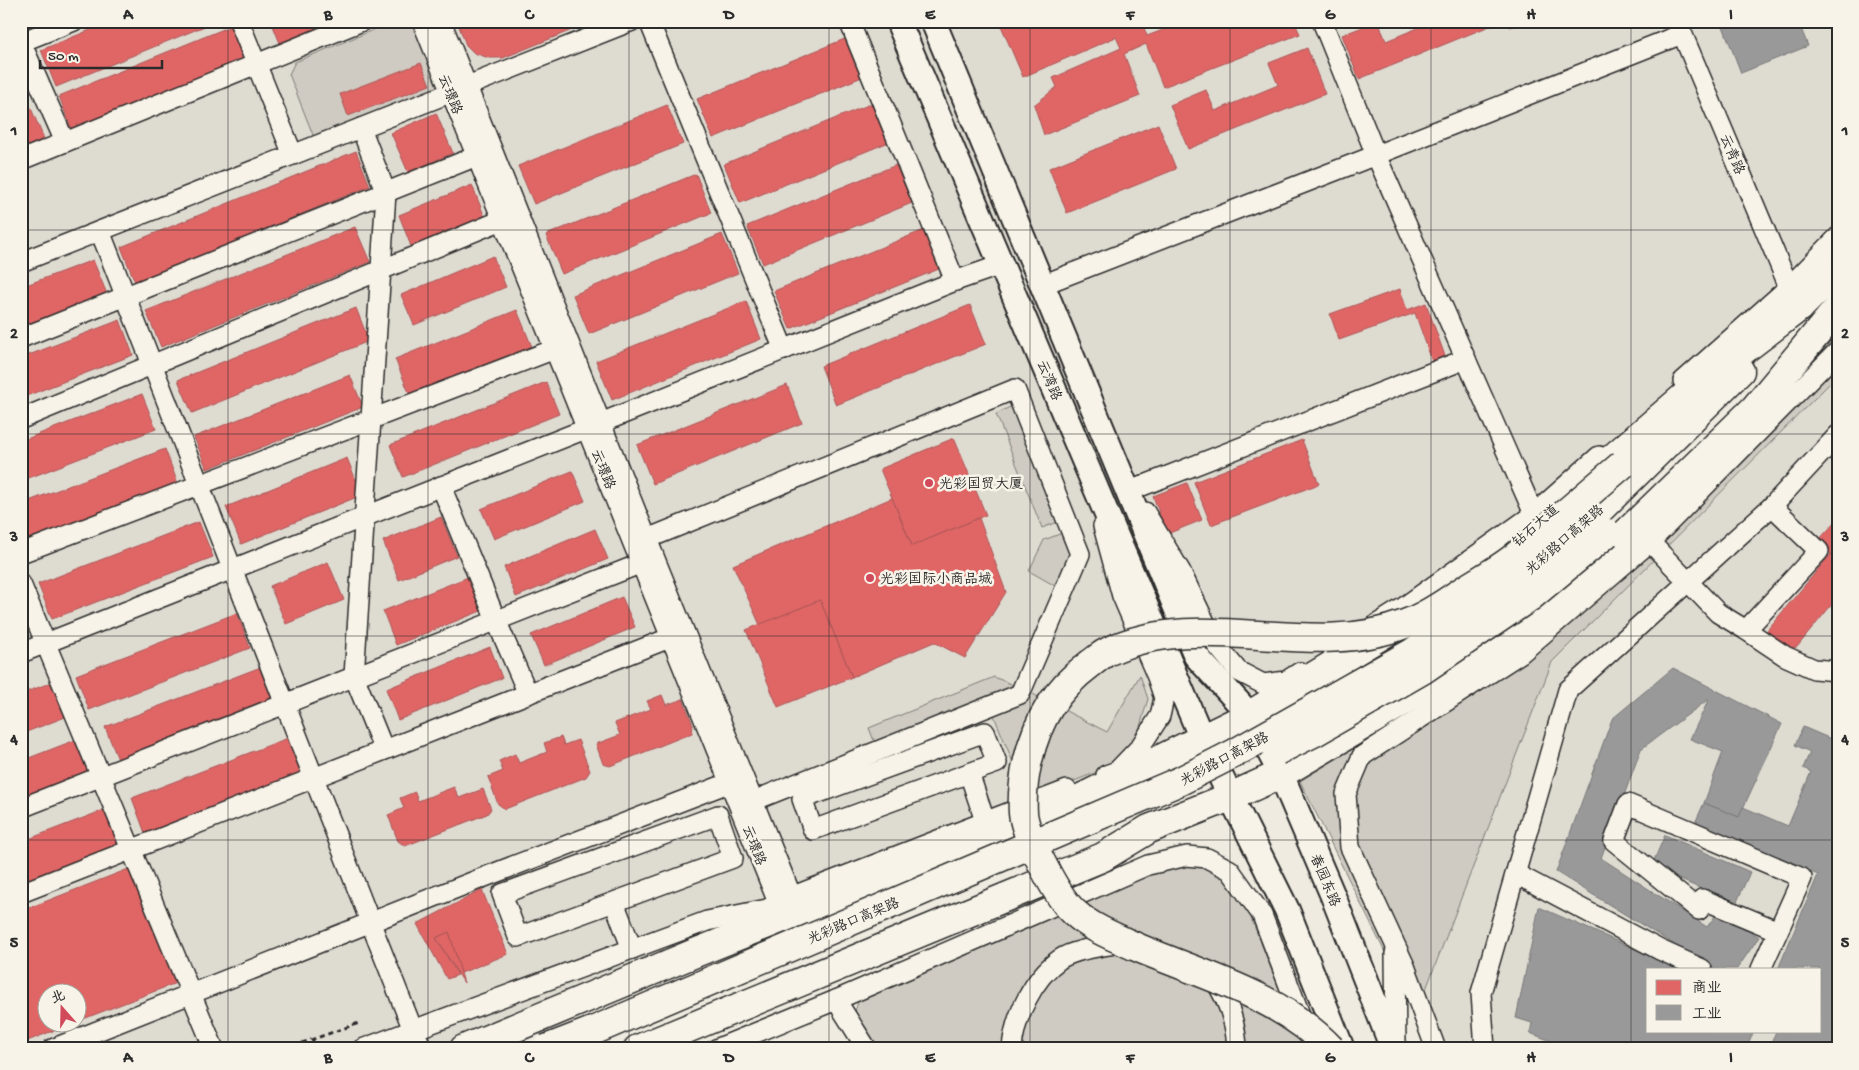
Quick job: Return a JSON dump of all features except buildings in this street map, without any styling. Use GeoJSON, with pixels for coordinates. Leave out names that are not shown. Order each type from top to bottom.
{"type":"FeatureCollection","features":[{"type":"Feature","properties":{"kind":"highway","name":"钻石大道"},"geometry":{"type":"LineString","coordinates":[[464,1049],[695,953],[784,908],[1073,802],[1250,715],[1459,588],[1513,545],[1795,297],[1838,269]]}},
{"type":"Feature","properties":{"kind":"highway","name":"光彩路口高架路"},"geometry":{"type":"LineString","coordinates":[[593,1049],[1195,793],[1313,733],[1424,669],[1530,597],[1600,524],[1738,373],[1795,297]]}},
{"type":"Feature","properties":{"kind":"highway","name":"光彩路口高架路"},"geometry":{"type":"LineString","coordinates":[[546,1049],[595,1030],[1188,778],[1305,715],[1412,653],[1516,580],[1600,524],[1648,495],[1835,311]]}},
{"type":"Feature","properties":{"kind":"highway"},"geometry":{"type":"LineString","coordinates":[[638,1049],[1102,857],[1150,829],[1281,774],[1502,643],[1575,583],[1755,408],[1835,311]]}},
{"type":"Feature","properties":{"kind":"highway"},"geometry":{"type":"LineString","coordinates":[[1331,1049],[1298,1020],[1254,995],[1093,927],[1069,908],[1053,884],[1036,852],[1023,816],[1024,776],[1032,741],[1044,712],[1056,695],[1082,670],[1108,651],[1146,638],[1176,633],[1202,632],[1330,638],[1370,634],[1406,624],[1442,604],[1511,560],[1623,464],[1738,373]]}},
{"type":"Feature","properties":{"kind":"main road","name":"云湾路"},"geometry":{"type":"LineString","coordinates":[[898,21],[1202,739]]}},
{"type":"Feature","properties":{"kind":"main road","name":"云湾路"},"geometry":{"type":"LineString","coordinates":[[933,21],[1196,656],[1250,715]]}},
{"type":"Feature","properties":{"kind":"main road","name":"春园东路"},"geometry":{"type":"LineString","coordinates":[[1250,715],[1281,774],[1395,1049]]}},
{"type":"Feature","properties":{"kind":"main road"},"geometry":{"type":"LineString","coordinates":[[1202,739],[1287,910],[1342,1049]]}},
{"type":"Feature","properties":{"kind":"street"},"geometry":{"type":"LineString","coordinates":[[65,142],[21,42],[74,21]]}},
{"type":"Feature","properties":{"kind":"street"},"geometry":{"type":"LineString","coordinates":[[239,21],[294,155]]}},
{"type":"Feature","properties":{"kind":"street"},"geometry":{"type":"LineString","coordinates":[[21,160],[362,21]]}},
{"type":"Feature","properties":{"kind":"street","name":"云璟路"},"geometry":{"type":"LineString","coordinates":[[422,21],[458,90],[594,426],[642,563],[730,782],[784,908]]}},
{"type":"Feature","properties":{"kind":"street","name":"云璟路"},"geometry":{"type":"LineString","coordinates":[[441,21],[476,156],[555,349],[594,426],[647,539],[753,801],[784,908]]}},
{"type":"Feature","properties":{"kind":"street"},"geometry":{"type":"LineString","coordinates":[[21,262],[632,21]]}},
{"type":"Feature","properties":{"kind":"street"},"geometry":{"type":"LineString","coordinates":[[649,21],[784,350]]}},
{"type":"Feature","properties":{"kind":"street"},"geometry":{"type":"LineString","coordinates":[[849,21],[955,282]]}},
{"type":"Feature","properties":{"kind":"street"},"geometry":{"type":"LineString","coordinates":[[1322,21],[1376,156],[1534,514]]}},
{"type":"Feature","properties":{"kind":"street"},"geometry":{"type":"LineString","coordinates":[[1042,285],[1376,156],[1679,28]]}},
{"type":"Feature","properties":{"kind":"street","name":"云青路"},"geometry":{"type":"LineString","coordinates":[[1679,28],[1795,297]]}},
{"type":"Feature","properties":{"kind":"street"},"geometry":{"type":"LineString","coordinates":[[361,128],[386,193],[354,676],[384,750]]}},
{"type":"Feature","properties":{"kind":"street"},"geometry":{"type":"LineString","coordinates":[[21,338],[476,156]]}},
{"type":"Feature","properties":{"kind":"street"},"geometry":{"type":"LineString","coordinates":[[21,420],[502,220]]}},
{"type":"Feature","properties":{"kind":"street"},"geometry":{"type":"LineString","coordinates":[[100,231],[371,924],[413,1030],[423,1049]]}},
{"type":"Feature","properties":{"kind":"street"},"geometry":{"type":"LineString","coordinates":[[1795,297],[1838,238]]}},
{"type":"Feature","properties":{"kind":"street"},"geometry":{"type":"LineString","coordinates":[[1404,607],[1534,514],[1795,297],[1838,250]]}},
{"type":"Feature","properties":{"kind":"street"},"geometry":{"type":"LineString","coordinates":[[21,653],[1001,265]]}},
{"type":"Feature","properties":{"kind":"street"},"geometry":{"type":"LineString","coordinates":[[21,553],[555,349]]}},
{"type":"Feature","properties":{"kind":"street"},"geometry":{"type":"LineString","coordinates":[[1436,1049],[1405,966],[1350,847],[1346,794],[1362,756],[1521,653],[1650,542],[1838,351]]}},
{"type":"Feature","properties":{"kind":"street"},"geometry":{"type":"LineString","coordinates":[[1132,490],[1466,359]]}},
{"type":"Feature","properties":{"kind":"street"},"geometry":{"type":"LineString","coordinates":[[647,539],[1016,389],[1080,554],[1020,694],[753,801]]}},
{"type":"Feature","properties":{"kind":"street"},"geometry":{"type":"LineString","coordinates":[[1486,1049],[1481,993],[1568,690],[1772,506],[1838,435]]}},
{"type":"Feature","properties":{"kind":"street"},"geometry":{"type":"LineString","coordinates":[[1114,460],[1181,572],[1215,643],[1238,672],[1264,684],[1286,681],[1404,607],[1513,545]]}},
{"type":"Feature","properties":{"kind":"street"},"geometry":{"type":"LineString","coordinates":[[362,1049],[708,921],[784,908],[985,821],[1117,771],[1140,746],[1160,716],[1164,698],[1157,677],[1122,596],[1087,470]]}},
{"type":"Feature","properties":{"kind":"street"},"geometry":{"type":"LineString","coordinates":[[441,486],[528,694]]}},
{"type":"Feature","properties":{"kind":"street"},"geometry":{"type":"LineString","coordinates":[[1746,630],[1819,551],[1772,506]]}},
{"type":"Feature","properties":{"kind":"street"},"geometry":{"type":"LineString","coordinates":[[1650,542],[1718,613],[1784,656],[1814,669],[1838,671]]}},
{"type":"Feature","properties":{"kind":"street"},"geometry":{"type":"LineString","coordinates":[[21,808],[642,563]]}},
{"type":"Feature","properties":{"kind":"street"},"geometry":{"type":"LineString","coordinates":[[21,584],[214,1049]]}},
{"type":"Feature","properties":{"kind":"street"},"geometry":{"type":"LineString","coordinates":[[21,893],[672,637]]}},
{"type":"Feature","properties":{"kind":"street"},"geometry":{"type":"LineString","coordinates":[[1445,703],[1502,643]]}},
{"type":"Feature","properties":{"kind":"street"},"geometry":{"type":"LineString","coordinates":[[985,732],[996,763],[969,773],[813,830],[802,799],[985,732]]}},
{"type":"Feature","properties":{"kind":"street"},"geometry":{"type":"LineString","coordinates":[[969,773],[985,821]]}},
{"type":"Feature","properties":{"kind":"street"},"geometry":{"type":"LineString","coordinates":[[52,1049],[371,924],[482,878],[730,782]]}},
{"type":"Feature","properties":{"kind":"street"},"geometry":{"type":"LineString","coordinates":[[1761,968],[1802,878],[1628,804],[1614,841],[1698,910],[1702,899],[1778,931]]}},
{"type":"Feature","properties":{"kind":"street"},"geometry":{"type":"LineString","coordinates":[[718,815],[733,858],[614,902],[518,937],[502,894],[718,815]]}},
{"type":"Feature","properties":{"kind":"street"},"geometry":{"type":"LineString","coordinates":[[1072,869],[1148,865],[1187,856],[1207,858],[1230,870],[1262,915],[1313,1049]]}},
{"type":"Feature","properties":{"kind":"street"},"geometry":{"type":"LineString","coordinates":[[722,1048],[1148,865]]}},
{"type":"Feature","properties":{"kind":"street"},"geometry":{"type":"LineString","coordinates":[[1516,874],[1660,950],[1700,968]]}},
{"type":"Feature","properties":{"kind":"street"},"geometry":{"type":"LineString","coordinates":[[614,902],[632,949]]}},
{"type":"Feature","properties":{"kind":"street"},"geometry":{"type":"LineString","coordinates":[[879,981],[944,922]]}},
{"type":"Feature","properties":{"kind":"street"},"geometry":{"type":"LineString","coordinates":[[1012,1049],[1019,1015],[1036,983],[1061,958],[1095,946],[1128,943]]}},
{"type":"Feature","properties":{"kind":"street"},"geometry":{"type":"LineString","coordinates":[[1395,944],[1395,1049]]}},
{"type":"Feature","properties":{"kind":"street"},"geometry":{"type":"LineString","coordinates":[[1214,978],[1223,992],[1232,1016],[1237,1049]]}},
{"type":"Feature","properties":{"kind":"street"},"geometry":{"type":"LineString","coordinates":[[836,1000],[867,1049]]}},
{"type":"Feature","properties":{"kind":"path"},"geometry":{"type":"LineString","coordinates":[[285,1049],[359,1023]]}},
{"type":"Feature","properties":{"kind":"path"},"geometry":{"type":"LineString","coordinates":[[312,1039],[316,1049]]}},
{"type":"Feature","properties":{"kind":"shaded area"},"geometry":{"type":"Polygon","coordinates":[[[21,21],[1838,21],[1838,222],[1786,278],[1789,287],[1513,545],[1250,715],[464,1049],[21,1049],[21,21]]]}},
{"type":"Feature","properties":{"kind":"shaded area"},"geometry":{"type":"Polygon","coordinates":[[[395,21],[416,21],[443,89],[315,140],[289,74],[295,62],[395,21]]]}},
{"type":"Feature","properties":{"kind":"shaded area"},"geometry":{"type":"Polygon","coordinates":[[[1838,328],[1838,375],[1552,662],[1416,1015],[1300,781],[1487,668],[1838,328]]]}},
{"type":"Feature","properties":{"kind":"shaded area"},"geometry":{"type":"Polygon","coordinates":[[[1838,375],[1838,1049],[1425,1049],[1416,1015],[1552,662],[1838,375]]]}},
{"type":"Feature","properties":{"kind":"shaded area"},"geometry":{"type":"Polygon","coordinates":[[[1020,402],[1066,519],[1042,528],[996,414],[1020,402]]]}},
{"type":"Feature","properties":{"kind":"shaded area"},"geometry":{"type":"Polygon","coordinates":[[[1070,530],[1080,554],[1064,591],[1029,571],[1044,540],[1070,530]]]}},
{"type":"Feature","properties":{"kind":"shaded area"},"geometry":{"type":"Polygon","coordinates":[[[1140,675],[1148,699],[1137,737],[1115,765],[1028,799],[990,706],[878,751],[869,728],[994,677],[1023,689],[1107,732],[1140,675]]]}},
{"type":"Feature","properties":{"kind":"shaded area"},"geometry":{"type":"Polygon","coordinates":[[[1188,861],[1225,873],[1240,890],[1303,1049],[880,1049],[862,1028],[855,1011],[859,999],[1164,866],[1188,861]]]}},
{"type":"Feature","properties":{"kind":"railway"},"geometry":{"type":"LineString","coordinates":[[1834,21],[1838,30]]}},
{"type":"Feature","properties":{"kind":"place","name":"光彩国贸大厦"},"geometry":{"type":"Point","coordinates":[929,483]}},
{"type":"Feature","properties":{"kind":"place","name":"光彩国际小商品城"},"geometry":{"type":"Point","coordinates":[870,578]}}]}
